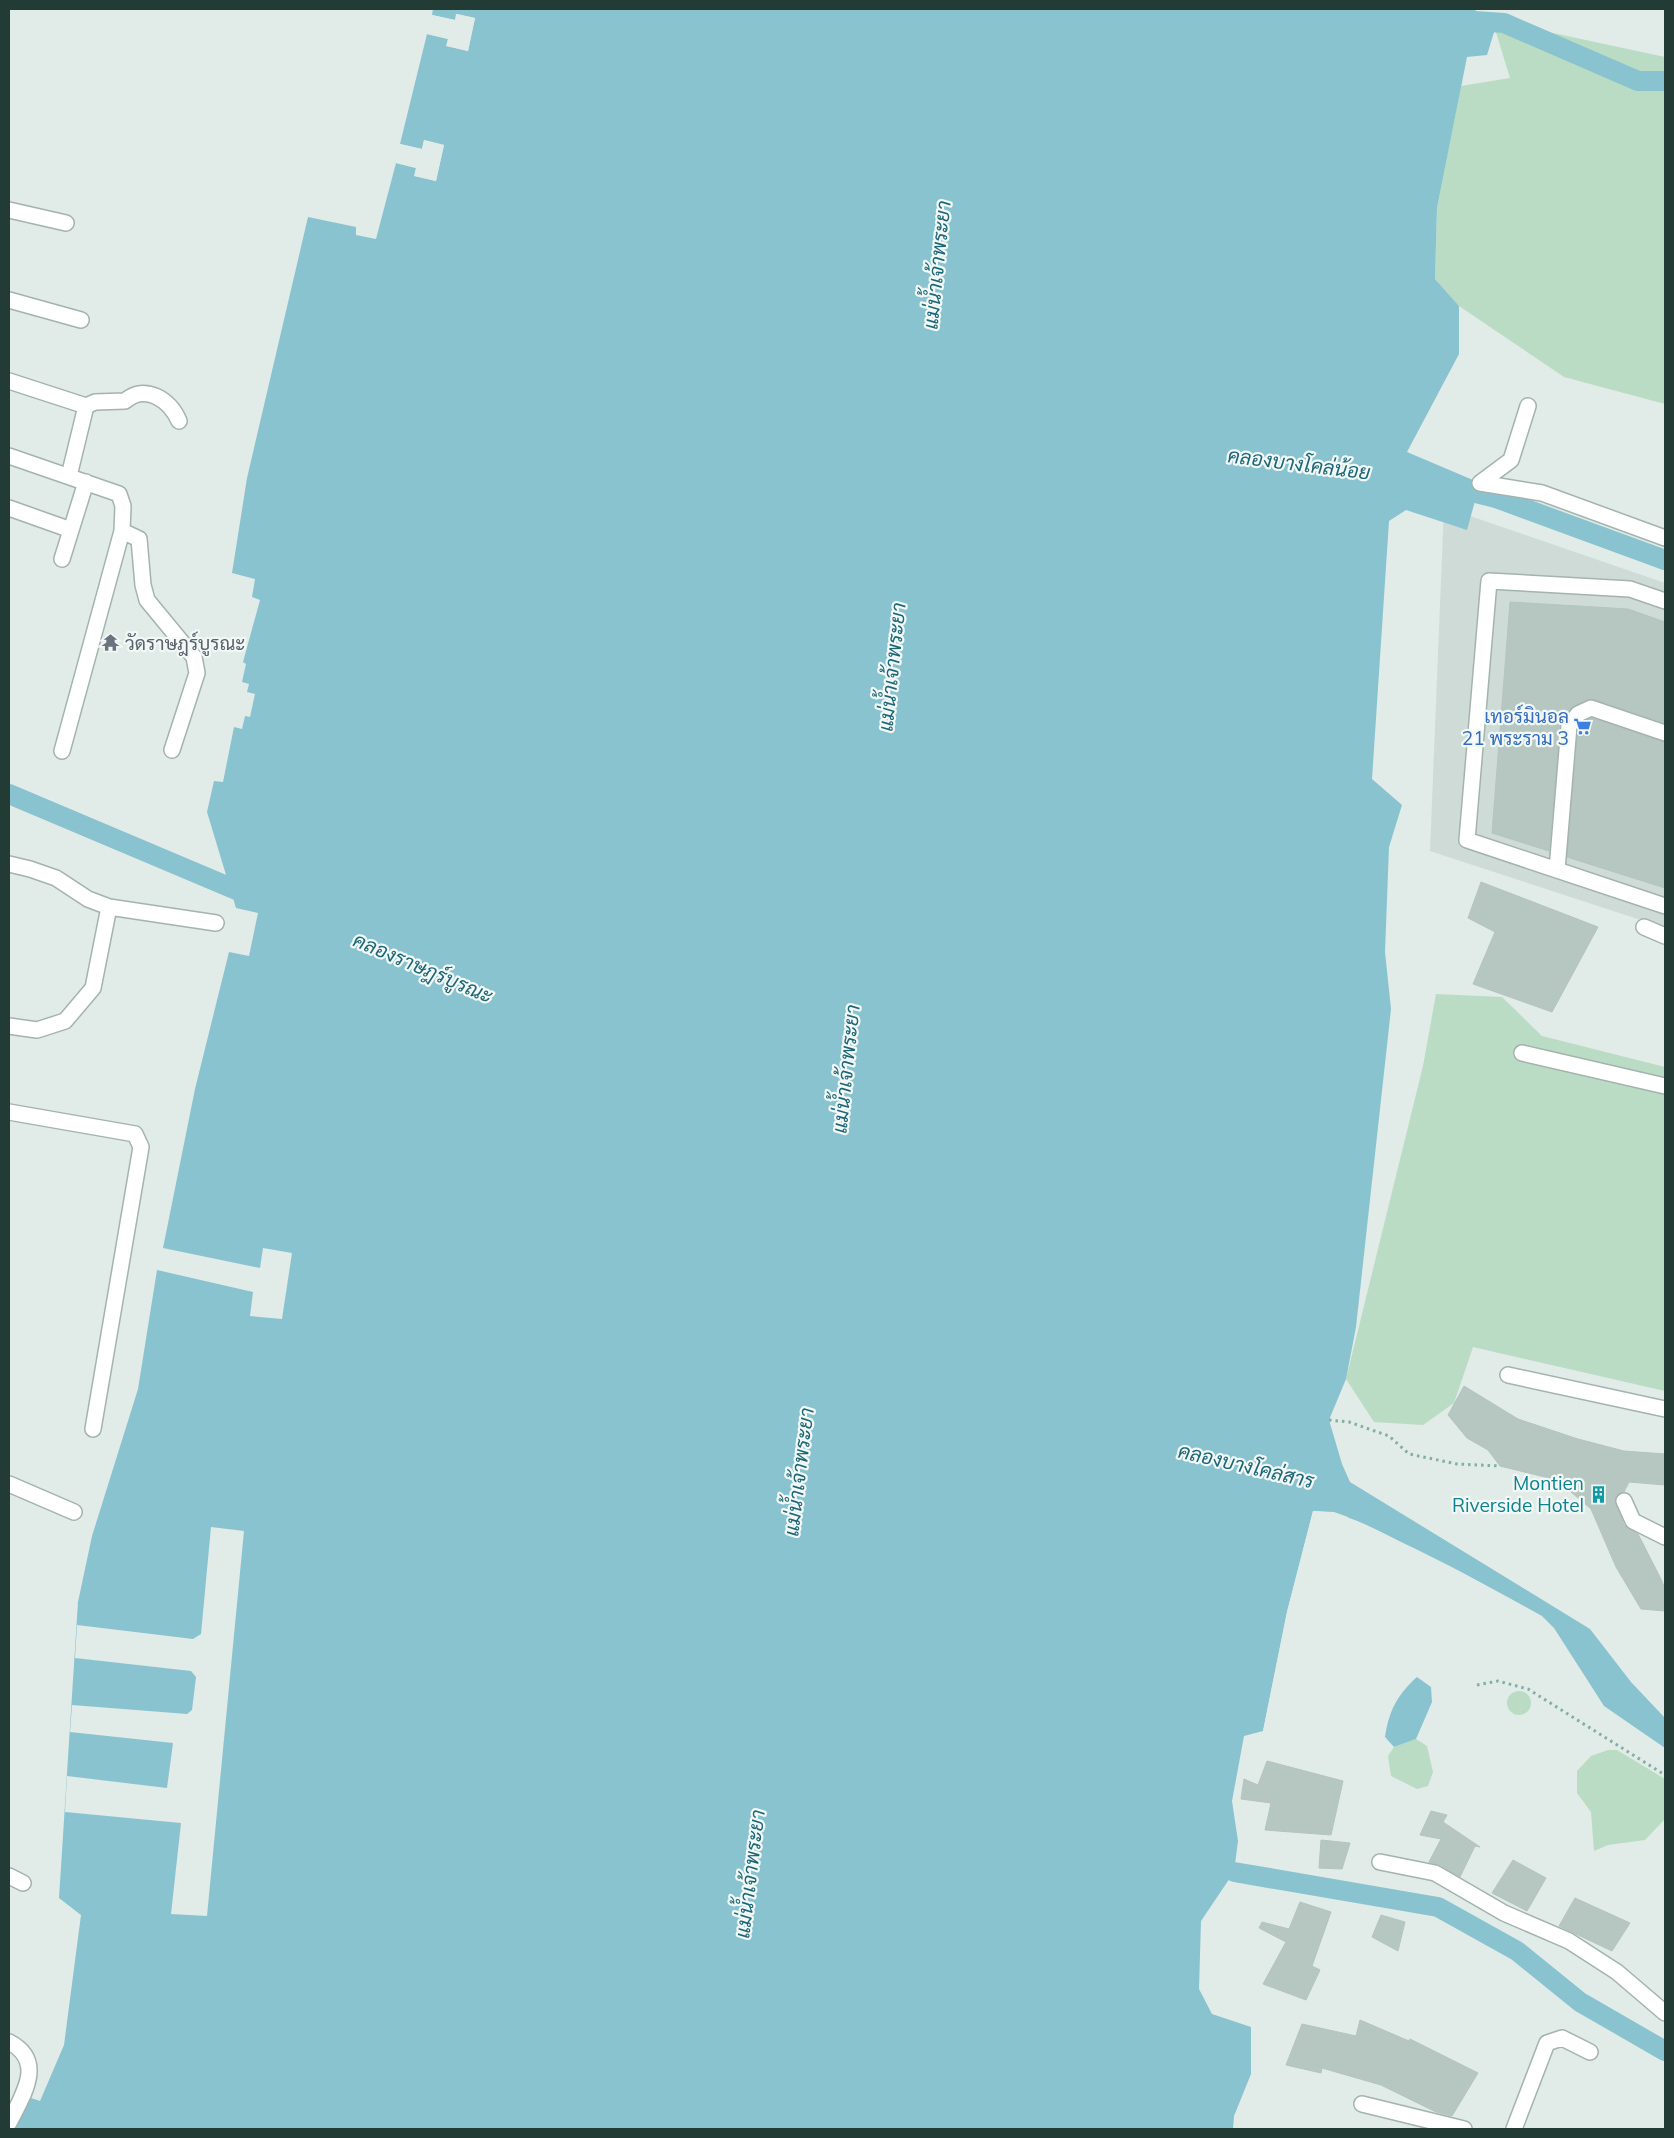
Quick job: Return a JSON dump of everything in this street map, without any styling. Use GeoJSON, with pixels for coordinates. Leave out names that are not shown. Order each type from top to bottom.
{"type":"FeatureCollection","features":[{"type":"Feature","properties":{"kind":"street"},"geometry":{"type":"LineString","coordinates":[[9,210],[66,223]]}},
{"type":"Feature","properties":{"kind":"street"},"geometry":{"type":"LineString","coordinates":[[9,300],[81,320]]}},
{"type":"Feature","properties":{"kind":"street"},"geometry":{"type":"LineString","coordinates":[[9,381],[86,406],[95,402],[125,401],[131,395],[141,393],[162,398],[174,408],[179,421]]}},
{"type":"Feature","properties":{"kind":"street"},"geometry":{"type":"LineString","coordinates":[[69,476],[86,406]]}},
{"type":"Feature","properties":{"kind":"street"},"geometry":{"type":"LineString","coordinates":[[1528,406],[1511,460],[1480,483],[1542,493],[1665,538]]}},
{"type":"Feature","properties":{"kind":"street"},"geometry":{"type":"LineString","coordinates":[[9,456],[120,494],[123,506],[122,531],[62,751]]}},
{"type":"Feature","properties":{"kind":"street"},"geometry":{"type":"LineString","coordinates":[[62,559],[86,482]]}},
{"type":"Feature","properties":{"kind":"street"},"geometry":{"type":"LineString","coordinates":[[9,508],[71,530]]}},
{"type":"Feature","properties":{"kind":"street"},"geometry":{"type":"LineString","coordinates":[[122,531],[139,539],[143,585],[147,600],[194,657],[197,673],[172,750]]}},
{"type":"Feature","properties":{"kind":"street"},"geometry":{"type":"LineString","coordinates":[[1665,602],[1630,589],[1489,581],[1467,840],[1665,906]]}},
{"type":"Feature","properties":{"kind":"street"},"geometry":{"type":"LineString","coordinates":[[1557,870],[1568,726],[1578,714],[1591,708],[1665,733]]}},
{"type":"Feature","properties":{"kind":"street"},"geometry":{"type":"LineString","coordinates":[[9,864],[30,868],[56,878],[88,899],[109,907],[216,923]]}},
{"type":"Feature","properties":{"kind":"street"},"geometry":{"type":"LineString","coordinates":[[9,1026],[37,1030],[65,1021],[93,988],[109,907]]}},
{"type":"Feature","properties":{"kind":"street"},"geometry":{"type":"LineString","coordinates":[[1644,927],[1665,936]]}},
{"type":"Feature","properties":{"kind":"street"},"geometry":{"type":"LineString","coordinates":[[1522,1053],[1665,1086]]}},
{"type":"Feature","properties":{"kind":"street"},"geometry":{"type":"LineString","coordinates":[[9,1112],[135,1134],[141,1147],[93,1429]]}},
{"type":"Feature","properties":{"kind":"street"},"geometry":{"type":"LineString","coordinates":[[1508,1375],[1665,1409]]}},
{"type":"Feature","properties":{"kind":"street"},"geometry":{"type":"LineString","coordinates":[[9,1484],[74,1512]]}},
{"type":"Feature","properties":{"kind":"street"},"geometry":{"type":"LineString","coordinates":[[1624,1501],[1634,1521],[1665,1537]]}},
{"type":"Feature","properties":{"kind":"street"},"geometry":{"type":"LineString","coordinates":[[1380,1862],[1435,1873],[1504,1913],[1569,1941],[1617,1972],[1665,2013]]}},
{"type":"Feature","properties":{"kind":"street"},"geometry":{"type":"LineString","coordinates":[[9,1876],[23,1883]]}},
{"type":"Feature","properties":{"kind":"street"},"geometry":{"type":"LineString","coordinates":[[1514,2129],[1547,2043],[1562,2038],[1590,2052]]}},
{"type":"Feature","properties":{"kind":"street"},"geometry":{"type":"LineString","coordinates":[[9,2042],[20,2048],[30,2065],[26,2088],[9,2123]]}},
{"type":"Feature","properties":{"kind":"street"},"geometry":{"type":"LineString","coordinates":[[1362,2104],[1464,2129]]}},
{"type":"Feature","properties":{"kind":"path"},"geometry":{"type":"LineString","coordinates":[[1329,1420],[1349,1422],[1390,1436],[1409,1454],[1457,1464],[1500,1466]]}},
{"type":"Feature","properties":{"kind":"path"},"geometry":{"type":"LineString","coordinates":[[1477,1685],[1498,1681],[1528,1689],[1665,1774]]}},
{"type":"Feature","properties":{"kind":"shaded area"},"geometry":{"type":"Polygon","coordinates":[[[1444,507],[1665,583],[1665,928],[1430,851],[1444,507]]]}},
{"type":"Feature","properties":{"kind":"green space"},"geometry":{"type":"Polygon","coordinates":[[[1495,29],[1553,33],[1665,57],[1665,404],[1564,377],[1459,306],[1435,279],[1437,208],[1461,86],[1510,78],[1495,29]]]}},
{"type":"Feature","properties":{"kind":"green space"},"geometry":{"type":"Polygon","coordinates":[[[1436,994],[1502,997],[1542,1036],[1665,1067],[1665,1391],[1473,1347],[1454,1403],[1423,1425],[1374,1422],[1346,1379],[1423,1066],[1436,994]]]}},
{"type":"Feature","properties":{"kind":"green space"},"geometry":{"type":"Polygon","coordinates":[[[1519,1691],[1528,1694],[1531,1703],[1528,1712],[1519,1715],[1510,1712],[1507,1703],[1510,1694],[1519,1691]]]}},
{"type":"Feature","properties":{"kind":"green space"},"geometry":{"type":"Polygon","coordinates":[[[1416,1739],[1427,1746],[1433,1772],[1428,1786],[1417,1789],[1391,1776],[1388,1756],[1394,1747],[1416,1739]]]}},
{"type":"Feature","properties":{"kind":"green space"},"geometry":{"type":"Polygon","coordinates":[[[1608,1750],[1617,1750],[1665,1779],[1665,1819],[1645,1840],[1608,1845],[1594,1851],[1591,1812],[1577,1793],[1577,1771],[1591,1756],[1608,1750]]]}},
{"type":"Feature","properties":{"kind":"water"},"geometry":{"type":"Polygon","coordinates":[[[433,9],[1474,9],[1495,29],[1487,55],[1467,57],[1437,208],[1435,279],[1459,306],[1459,354],[1407,452],[1480,483],[1467,530],[1406,510],[1389,521],[1372,779],[1402,805],[1389,847],[1385,952],[1391,1009],[1356,1327],[1346,1379],[1329,1420],[1342,1464],[1350,1482],[1590,1629],[1631,1682],[1665,1718],[1665,1748],[1604,1706],[1554,1628],[1542,1616],[1453,1568],[1368,1526],[1336,1514],[1313,1511],[1287,1612],[1263,1731],[1244,1736],[1232,1801],[1238,1841],[1234,1872],[1201,1921],[1199,1989],[1212,2014],[1251,2027],[1251,2074],[1234,2116],[1233,2129],[11,2129],[25,2096],[40,2101],[64,2045],[81,1915],[59,1898],[78,1602],[92,1536],[138,1389],[157,1270],[253,1292],[250,1316],[282,1319],[292,1253],[263,1248],[260,1268],[163,1248],[195,1089],[229,952],[249,956],[258,913],[236,908],[207,812],[214,781],[223,782],[234,727],[242,729],[245,716],[250,717],[255,694],[247,692],[249,684],[242,682],[246,664],[243,662],[260,600],[252,597],[255,579],[232,573],[247,478],[308,217],[356,227],[356,235],[376,239],[396,163],[416,168],[415,176],[436,181],[444,145],[424,140],[422,149],[400,144],[427,34],[448,39],[447,46],[468,51],[475,18],[457,14],[455,20],[432,15],[433,9]]]}},
{"type":"Feature","properties":{"kind":"water"},"geometry":{"type":"Polygon","coordinates":[[[1417,1677],[1431,1687],[1432,1702],[1416,1739],[1394,1747],[1385,1737],[1389,1719],[1399,1697],[1417,1677]]]}},
{"type":"Feature","properties":{"kind":"pier"},"geometry":{"type":"Polygon","coordinates":[[[456,14],[475,18],[468,51],[446,46],[448,39],[427,34],[428,32],[449,37],[449,44],[466,48],[472,20],[458,17],[455,23],[431,17],[432,15],[455,20],[456,14]]]}},
{"type":"Feature","properties":{"kind":"pier"},"geometry":{"type":"Polygon","coordinates":[[[424,140],[444,145],[436,181],[414,176],[416,168],[396,163],[396,160],[417,165],[417,174],[434,178],[441,147],[426,143],[422,152],[400,146],[400,144],[422,149],[424,140]]]}},
{"type":"Feature","properties":{"kind":"pier"},"geometry":{"type":"Polygon","coordinates":[[[1313,1511],[1334,1512],[1348,1517],[1347,1519],[1333,1514],[1315,1513],[1290,1612],[1265,1732],[1263,1731],[1287,1612],[1313,1511]]]}},
{"type":"Feature","properties":{"kind":"pier"},"geometry":{"type":"Polygon","coordinates":[[[211,1527],[244,1531],[207,1916],[171,1914],[181,1823],[65,1812],[67,1776],[167,1788],[173,1743],[70,1732],[72,1705],[187,1714],[192,1710],[196,1677],[191,1671],[75,1658],[77,1625],[193,1639],[201,1634],[211,1527]]]}},
{"type":"Feature","properties":{"kind":"building"},"geometry":{"type":"Polygon","coordinates":[[[1510,602],[1628,609],[1665,622],[1665,723],[1593,699],[1574,706],[1561,721],[1549,851],[1492,833],[1510,602]]]}},
{"type":"Feature","properties":{"kind":"building"},"geometry":{"type":"Polygon","coordinates":[[[1592,718],[1665,742],[1665,888],[1567,857],[1578,729],[1584,722],[1592,718]]]}},
{"type":"Feature","properties":{"kind":"building"},"geometry":{"type":"Polygon","coordinates":[[[1481,882],[1598,927],[1552,1012],[1473,984],[1495,932],[1468,918],[1481,882]]]}},
{"type":"Feature","properties":{"kind":"building","name":"Montien Riverside Hotel"},"geometry":{"type":"Polygon","coordinates":[[[1464,1386],[1518,1419],[1578,1439],[1624,1451],[1665,1454],[1665,1485],[1629,1482],[1624,1492],[1617,1495],[1615,1501],[1624,1525],[1638,1534],[1661,1579],[1665,1589],[1665,1611],[1641,1609],[1616,1567],[1591,1509],[1557,1480],[1500,1466],[1488,1450],[1467,1438],[1448,1415],[1464,1386]]]}},
{"type":"Feature","properties":{"kind":"building"},"geometry":{"type":"Polygon","coordinates":[[[1267,1761],[1343,1781],[1331,1835],[1265,1830],[1271,1803],[1241,1799],[1244,1779],[1258,1785],[1267,1761]]]}},
{"type":"Feature","properties":{"kind":"building"},"geometry":{"type":"Polygon","coordinates":[[[1431,1811],[1447,1815],[1443,1822],[1480,1847],[1475,1846],[1460,1877],[1440,1865],[1429,1862],[1441,1839],[1420,1835],[1431,1811]]]}},
{"type":"Feature","properties":{"kind":"building"},"geometry":{"type":"Polygon","coordinates":[[[1321,1840],[1350,1843],[1342,1869],[1319,1868],[1321,1840]]]}},
{"type":"Feature","properties":{"kind":"building"},"geometry":{"type":"Polygon","coordinates":[[[1513,1860],[1546,1878],[1527,1911],[1492,1893],[1513,1860]]]}},
{"type":"Feature","properties":{"kind":"building"},"geometry":{"type":"Polygon","coordinates":[[[1575,1898],[1630,1923],[1612,1951],[1559,1926],[1575,1898]]]}},
{"type":"Feature","properties":{"kind":"building"},"geometry":{"type":"Polygon","coordinates":[[[1300,1902],[1331,1912],[1312,1966],[1320,1970],[1306,2000],[1263,1984],[1286,1942],[1259,1928],[1262,1922],[1289,1929],[1300,1902]]]}},
{"type":"Feature","properties":{"kind":"building"},"geometry":{"type":"Polygon","coordinates":[[[1381,1915],[1405,1922],[1398,1951],[1372,1937],[1381,1915]]]}},
{"type":"Feature","properties":{"kind":"building"},"geometry":{"type":"Polygon","coordinates":[[[1360,2020],[1409,2041],[1410,2039],[1478,2073],[1452,2116],[1436,2112],[1381,2085],[1322,2068],[1321,2073],[1286,2065],[1302,2024],[1356,2036],[1360,2020]]]}},
{"type":"Feature","properties":{"kind":"waterway"},"geometry":{"type":"LineString","coordinates":[[1460,20],[1504,23],[1638,81],[1665,81]]}},
{"type":"Feature","properties":{"kind":"waterway","name":"คลองบางโคล่น้อย"},"geometry":{"type":"LineString","coordinates":[[1452,487],[1496,498],[1665,560]]}},
{"type":"Feature","properties":{"kind":"waterway","name":"คลองราษฎร์บูรณะ"},"geometry":{"type":"LineString","coordinates":[[9,794],[253,897]]}},
{"type":"Feature","properties":{"kind":"waterway"},"geometry":{"type":"LineString","coordinates":[[1234,1872],[1438,1907],[1517,1951],[1580,2002],[1665,2051]]}},
{"type":"Feature","properties":{"kind":"place","name":"วัดราษฎร์บูรณะ"},"geometry":{"type":"Point","coordinates":[111,643]}},
{"type":"Feature","properties":{"kind":"place","name":"เทอร์มินอล 21 พระราม 3"},"geometry":{"type":"Point","coordinates":[1583,727]}},
{"type":"Feature","properties":{"kind":"place","name":"Montien Riverside Hotel"},"geometry":{"type":"Point","coordinates":[1598,1494]}},
{"type":"Feature","properties":{"kind":"water label","name":"แม่น้ำเจ้าพระยา"},"geometry":{"type":"Point","coordinates":[937,265]}},
{"type":"Feature","properties":{"kind":"water label","name":"แม่น้ำเจ้าพระยา"},"geometry":{"type":"Point","coordinates":[892,667]}},
{"type":"Feature","properties":{"kind":"water label","name":"แม่น้ำเจ้าพระยา"},"geometry":{"type":"Point","coordinates":[846,1069]}},
{"type":"Feature","properties":{"kind":"water label","name":"คลองบางโคล่สาร"},"geometry":{"type":"Point","coordinates":[1246,1466]}},
{"type":"Feature","properties":{"kind":"water label","name":"แม่น้ำเจ้าพระยา"},"geometry":{"type":"Point","coordinates":[799,1472]}},
{"type":"Feature","properties":{"kind":"water label","name":"แม่น้ำเจ้าพระยา"},"geometry":{"type":"Point","coordinates":[750,1874]}}]}
